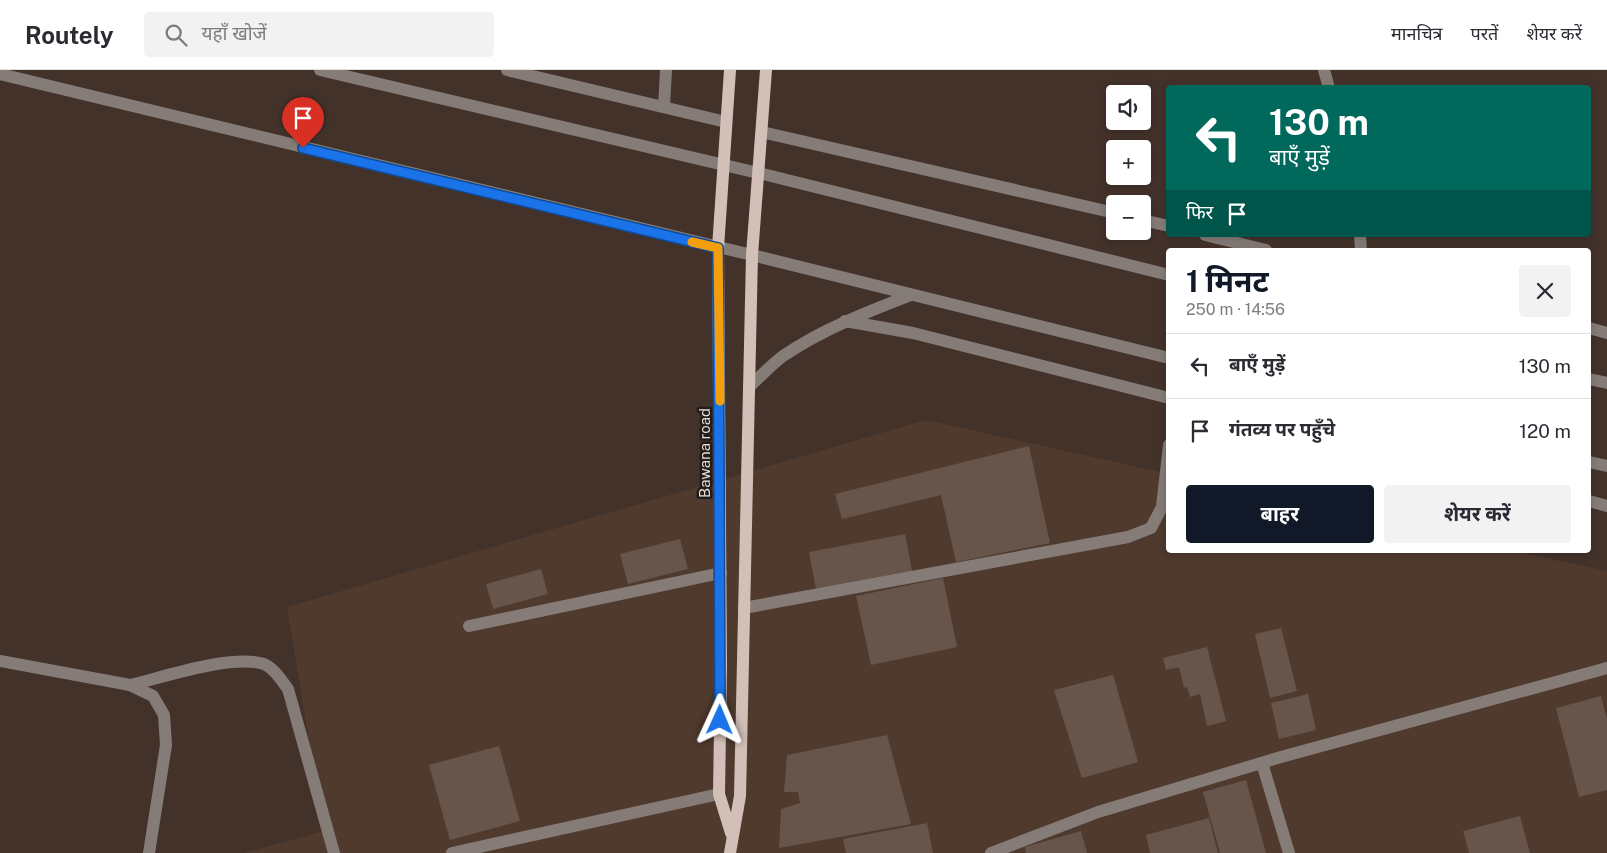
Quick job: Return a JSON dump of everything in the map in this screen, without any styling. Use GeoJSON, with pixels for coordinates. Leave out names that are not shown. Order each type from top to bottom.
{"type":"FeatureCollection","features":[{"type":"Feature","properties":{"kind":"main road","name":"Bawana road"},"geometry":{"type":"LineString","coordinates":[[730,70],[718,248],[721,573],[719,794],[732,834]]}},
{"type":"Feature","properties":{"kind":"main road","name":"Bawana road"},"geometry":{"type":"LineString","coordinates":[[730,853],[740,796],[752,255],[766,70]]}},
{"type":"Feature","properties":{"kind":"street"},"geometry":{"type":"LineString","coordinates":[[320,70],[723,164],[1166,274]]}},
{"type":"Feature","properties":{"kind":"street"},"geometry":{"type":"LineString","coordinates":[[507,70],[726,122]]}},
{"type":"Feature","properties":{"kind":"street"},"geometry":{"type":"LineString","coordinates":[[664,107],[666,70]]}},
{"type":"Feature","properties":{"kind":"street"},"geometry":{"type":"LineString","coordinates":[[1324,70],[1328,85]]}},
{"type":"Feature","properties":{"kind":"street"},"geometry":{"type":"LineString","coordinates":[[0,74],[752,255],[1166,357]]}},
{"type":"Feature","properties":{"kind":"street"},"geometry":{"type":"LineString","coordinates":[[762,132],[1106,211]]}},
{"type":"Feature","properties":{"kind":"street"},"geometry":{"type":"LineString","coordinates":[[1151,222],[1166,225]]}},
{"type":"Feature","properties":{"kind":"street"},"geometry":{"type":"LineString","coordinates":[[1213,237],[1258,248]]}},
{"type":"Feature","properties":{"kind":"street"},"geometry":{"type":"LineString","coordinates":[[749,387],[782,357],[845,321],[911,294]]}},
{"type":"Feature","properties":{"kind":"street"},"geometry":{"type":"LineString","coordinates":[[845,321],[913,333],[1166,397]]}},
{"type":"Feature","properties":{"kind":"street"},"geometry":{"type":"LineString","coordinates":[[1591,329],[1607,333]]}},
{"type":"Feature","properties":{"kind":"street"},"geometry":{"type":"LineString","coordinates":[[1591,379],[1607,383]]}},
{"type":"Feature","properties":{"kind":"street"},"geometry":{"type":"LineString","coordinates":[[1591,462],[1607,466]]}},
{"type":"Feature","properties":{"kind":"street"},"geometry":{"type":"LineString","coordinates":[[744,608],[1128,537],[1151,528],[1162,507],[1166,472]]}},
{"type":"Feature","properties":{"kind":"street"},"geometry":{"type":"LineString","coordinates":[[1591,502],[1607,506]]}},
{"type":"Feature","properties":{"kind":"street"},"geometry":{"type":"LineString","coordinates":[[469,626],[721,573]]}},
{"type":"Feature","properties":{"kind":"street"},"geometry":{"type":"LineString","coordinates":[[0,661],[130,685],[153,696],[164,715],[166,745],[149,853]]}},
{"type":"Feature","properties":{"kind":"street"},"geometry":{"type":"LineString","coordinates":[[130,685],[222,663],[246,662],[266,665],[288,689],[334,853]]}},
{"type":"Feature","properties":{"kind":"street"},"geometry":{"type":"LineString","coordinates":[[991,853],[1098,812],[1262,763],[1607,668]]}},
{"type":"Feature","properties":{"kind":"street"},"geometry":{"type":"LineString","coordinates":[[1262,763],[1289,853]]}},
{"type":"Feature","properties":{"kind":"street"},"geometry":{"type":"LineString","coordinates":[[452,853],[719,794]]}},
{"type":"Feature","properties":{"kind":"shaded area"},"geometry":{"type":"Polygon","coordinates":[[[926,420],[1166,473],[1166,553],[1525,553],[1607,571],[1607,853],[244,853],[324,831],[287,607],[926,420]]]}},
{"type":"Feature","properties":{"kind":"building"},"geometry":{"type":"Polygon","coordinates":[[[1029,446],[1050,543],[956,562],[941,495],[842,519],[835,494],[1029,446]]]}},
{"type":"Feature","properties":{"kind":"building"},"geometry":{"type":"Polygon","coordinates":[[[905,534],[912,571],[816,589],[809,552],[905,534]]]}},
{"type":"Feature","properties":{"kind":"building"},"geometry":{"type":"Polygon","coordinates":[[[680,539],[688,569],[628,584],[620,554],[680,539]]]}},
{"type":"Feature","properties":{"kind":"building"},"geometry":{"type":"Polygon","coordinates":[[[541,569],[548,594],[493,609],[486,584],[541,569]]]}},
{"type":"Feature","properties":{"kind":"building"},"geometry":{"type":"Polygon","coordinates":[[[943,578],[957,647],[871,665],[856,596],[943,578]]]}},
{"type":"Feature","properties":{"kind":"building"},"geometry":{"type":"Polygon","coordinates":[[[1281,628],[1297,691],[1270,698],[1255,634],[1281,628]]]}},
{"type":"Feature","properties":{"kind":"building"},"geometry":{"type":"Polygon","coordinates":[[[1207,647],[1226,721],[1207,726],[1200,694],[1190,697],[1187,687],[1184,688],[1179,667],[1166,670],[1163,658],[1207,647]]]}},
{"type":"Feature","properties":{"kind":"building"},"geometry":{"type":"Polygon","coordinates":[[[1113,675],[1138,762],[1082,778],[1054,690],[1113,675]]]}},
{"type":"Feature","properties":{"kind":"building"},"geometry":{"type":"Polygon","coordinates":[[[1308,694],[1316,730],[1279,739],[1271,703],[1308,694]]]}},
{"type":"Feature","properties":{"kind":"building"},"geometry":{"type":"Polygon","coordinates":[[[1601,696],[1607,719],[1607,790],[1579,797],[1556,708],[1601,696]]]}},
{"type":"Feature","properties":{"kind":"building"},"geometry":{"type":"Polygon","coordinates":[[[887,735],[911,824],[779,848],[781,809],[800,803],[798,792],[784,792],[787,755],[887,735]]]}},
{"type":"Feature","properties":{"kind":"building"},"geometry":{"type":"Polygon","coordinates":[[[499,746],[520,821],[450,840],[429,765],[499,746]]]}},
{"type":"Feature","properties":{"kind":"building"},"geometry":{"type":"Polygon","coordinates":[[[1246,780],[1266,853],[1220,853],[1203,792],[1246,780]]]}},
{"type":"Feature","properties":{"kind":"building"},"geometry":{"type":"Polygon","coordinates":[[[1520,816],[1530,853],[1469,853],[1463,831],[1520,816]]]}},
{"type":"Feature","properties":{"kind":"building"},"geometry":{"type":"Polygon","coordinates":[[[1209,818],[1218,853],[1150,853],[1146,835],[1209,818]]]}},
{"type":"Feature","properties":{"kind":"building"},"geometry":{"type":"Polygon","coordinates":[[[927,823],[933,853],[846,853],[843,839],[927,823]]]}},
{"type":"Feature","properties":{"kind":"building"},"geometry":{"type":"Polygon","coordinates":[[[1081,831],[1087,853],[1026,853],[1025,847],[1081,831]]]}},
{"type":"Feature","properties":{"kind":"slow traffic"},"geometry":{"type":"LineString","coordinates":[[692,242],[718,248],[720,401]]}},
{"type":"Feature","properties":{"kind":"route"},"geometry":{"type":"LineString","coordinates":[[303,148],[718,248],[721,591],[720,720]]}}]}
